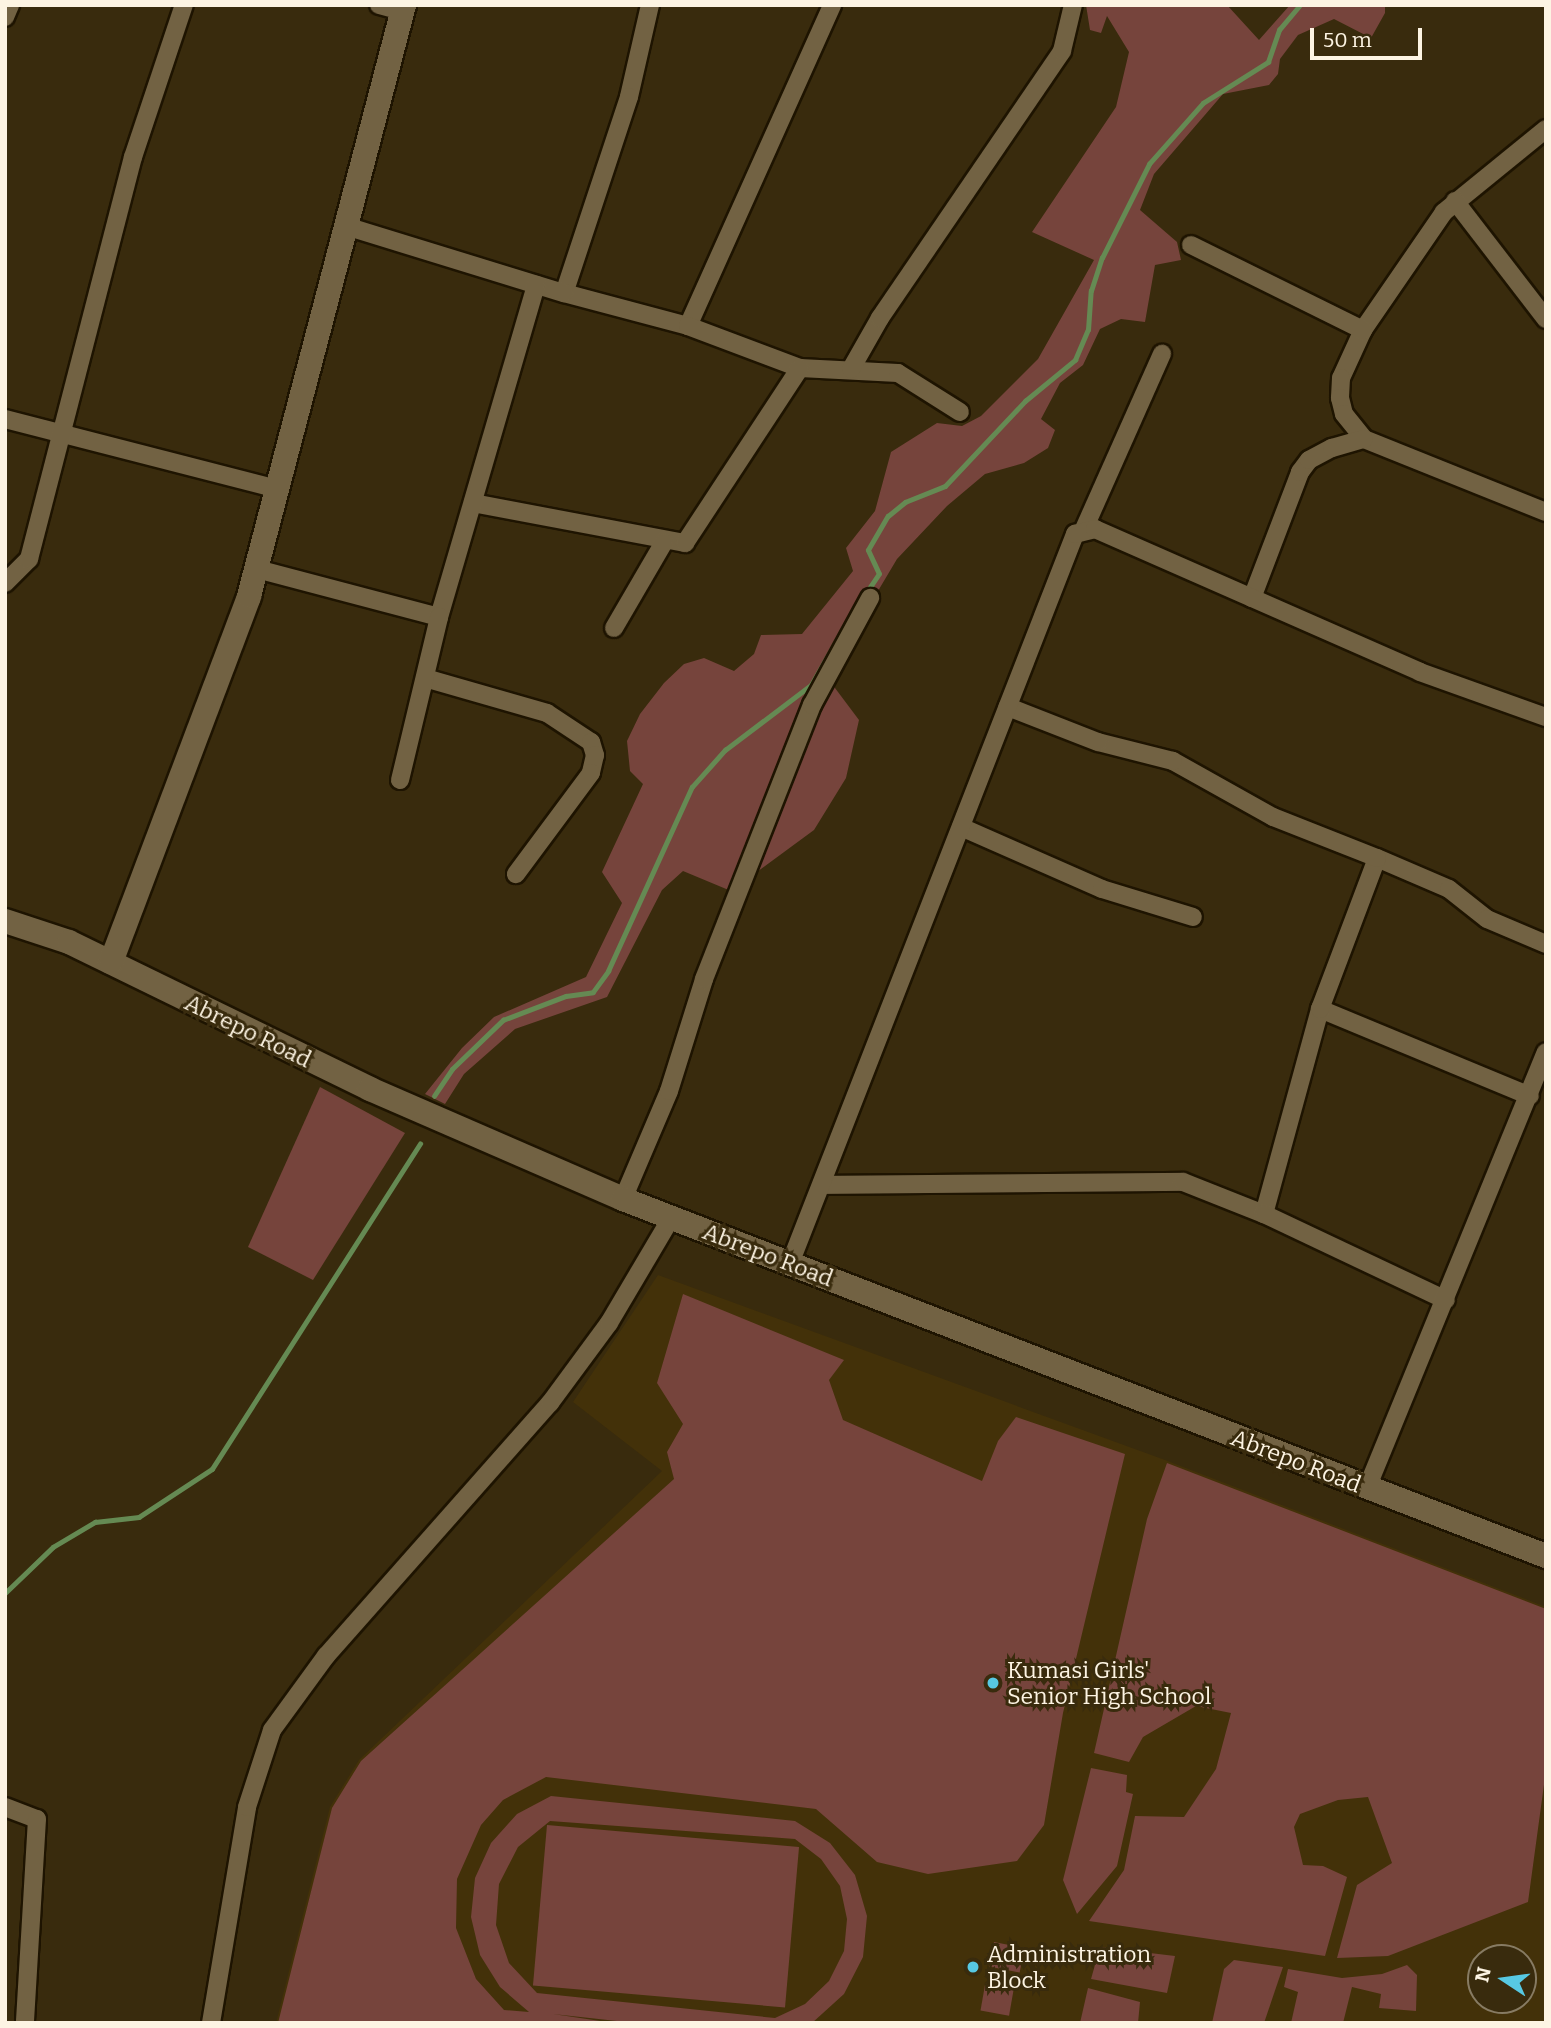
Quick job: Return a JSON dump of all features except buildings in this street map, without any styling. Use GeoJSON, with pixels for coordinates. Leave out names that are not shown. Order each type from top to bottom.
{"type":"FeatureCollection","features":[{"type":"Feature","properties":{"kind":"main road"},"geometry":{"type":"LineString","coordinates":[[111,961],[222,677],[257,569],[349,227],[395,7]]}},
{"type":"Feature","properties":{"kind":"main road","name":"Abrepo Road"},"geometry":{"type":"LineString","coordinates":[[5,921],[111,961],[346,1079],[623,1199],[791,1261],[1546,1556]]}},
{"type":"Feature","properties":{"kind":"street"},"geometry":{"type":"LineString","coordinates":[[5,17],[10,5]]}},
{"type":"Feature","properties":{"kind":"street"},"geometry":{"type":"LineString","coordinates":[[5,583],[29,559],[133,157],[184,5]]}},
{"type":"Feature","properties":{"kind":"street"},"geometry":{"type":"LineString","coordinates":[[564,293],[629,97],[650,5]]}},
{"type":"Feature","properties":{"kind":"street"},"geometry":{"type":"LineString","coordinates":[[688,326],[832,5]]}},
{"type":"Feature","properties":{"kind":"street"},"geometry":{"type":"LineString","coordinates":[[851,369],[983,163],[1062,51],[1073,5]]}},
{"type":"Feature","properties":{"kind":"street"},"geometry":{"type":"LineString","coordinates":[[1546,129],[1455,201],[1363,330],[1341,378],[1340,398],[1344,414],[1364,439],[1546,512]]}},
{"type":"Feature","properties":{"kind":"street"},"geometry":{"type":"LineString","coordinates":[[1455,201],[1546,319]]}},
{"type":"Feature","properties":{"kind":"street"},"geometry":{"type":"LineString","coordinates":[[349,227],[536,285],[688,326],[800,368],[898,373],[960,412]]}},
{"type":"Feature","properties":{"kind":"street"},"geometry":{"type":"LineString","coordinates":[[1191,246],[1363,330]]}},
{"type":"Feature","properties":{"kind":"street"},"geometry":{"type":"LineString","coordinates":[[400,780],[439,617],[536,285]]}},
{"type":"Feature","properties":{"kind":"street"},"geometry":{"type":"LineString","coordinates":[[1084,529],[1162,354]]}},
{"type":"Feature","properties":{"kind":"street"},"geometry":{"type":"LineString","coordinates":[[472,502],[664,542],[690,540],[800,368]]}},
{"type":"Feature","properties":{"kind":"street"},"geometry":{"type":"LineString","coordinates":[[5,419],[277,489]]}},
{"type":"Feature","properties":{"kind":"street"},"geometry":{"type":"LineString","coordinates":[[1252,598],[1300,472],[1309,460],[1332,448],[1364,439]]}},
{"type":"Feature","properties":{"kind":"street"},"geometry":{"type":"LineString","coordinates":[[791,1261],[1076,534],[1084,529],[1095,529],[1420,672],[1546,717]]}},
{"type":"Feature","properties":{"kind":"street"},"geometry":{"type":"LineString","coordinates":[[614,628],[664,542]]}},
{"type":"Feature","properties":{"kind":"street"},"geometry":{"type":"LineString","coordinates":[[257,569],[439,617]]}},
{"type":"Feature","properties":{"kind":"street"},"geometry":{"type":"LineString","coordinates":[[623,1199],[669,1091],[704,979],[812,705],[870,598]]}},
{"type":"Feature","properties":{"kind":"street"},"geometry":{"type":"LineString","coordinates":[[425,678],[547,713],[591,742],[595,755],[591,773],[516,874]]}},
{"type":"Feature","properties":{"kind":"street"},"geometry":{"type":"LineString","coordinates":[[1008,707],[1098,742],[1173,761],[1273,817],[1449,889],[1487,919],[1546,944]]}},
{"type":"Feature","properties":{"kind":"street"},"geometry":{"type":"LineString","coordinates":[[961,827],[1102,889],[1193,917]]}},
{"type":"Feature","properties":{"kind":"street"},"geometry":{"type":"LineString","coordinates":[[1264,1214],[1320,1009],[1377,858]]}},
{"type":"Feature","properties":{"kind":"street"},"geometry":{"type":"LineString","coordinates":[[1320,1009],[1530,1096]]}},
{"type":"Feature","properties":{"kind":"street"},"geometry":{"type":"LineString","coordinates":[[1367,1488],[1530,1096],[1541,1078],[1546,1052]]}},
{"type":"Feature","properties":{"kind":"street"},"geometry":{"type":"LineString","coordinates":[[822,1185],[1183,1182],[1264,1214],[1446,1300]]}},
{"type":"Feature","properties":{"kind":"street"},"geometry":{"type":"LineString","coordinates":[[211,2023],[247,1807],[272,1731],[295,1692],[550,1403],[609,1323],[671,1218]]}},
{"type":"Feature","properties":{"kind":"street"},"geometry":{"type":"LineString","coordinates":[[5,1807],[37,1819],[25,2023]]}},
{"type":"Feature","properties":{"kind":"shaded area"},"geometry":{"type":"Polygon","coordinates":[[[1086,5],[1227,5],[1259,40],[1290,5],[1385,5],[1385,13],[1371,38],[1334,19],[1298,35],[1280,59],[1278,74],[1269,85],[1223,94],[1154,174],[1140,210],[1177,242],[1181,260],[1155,265],[1145,322],[1121,319],[1100,329],[1083,365],[1060,383],[1041,419],[1055,430],[1048,448],[1024,463],[985,474],[947,506],[897,559],[834,665],[835,688],[859,720],[846,778],[814,830],[731,891],[683,871],[662,890],[607,997],[515,1029],[464,1074],[445,1104],[425,1094],[462,1048],[494,1017],[586,977],[622,903],[602,872],[643,784],[630,771],[627,741],[640,714],[664,683],[684,664],[704,658],[734,671],[754,654],[761,635],[802,634],[853,571],[846,548],[875,511],[891,452],[937,423],[962,426],[981,416],[1038,359],[1094,260],[1032,232],[1116,107],[1129,52],[1107,16],[1101,33],[1090,30],[1086,5]]]}},
{"type":"Feature","properties":{"kind":"shaded area"},"geometry":{"type":"Polygon","coordinates":[[[320,1087],[405,1133],[313,1280],[248,1247],[320,1087]]]}},
{"type":"Feature","properties":{"kind":"shaded area","name":"Kumasi Girls' Senior High School"},"geometry":{"type":"Polygon","coordinates":[[[658,1275],[1165,1460],[1546,1607],[1546,2023],[276,2023],[330,1807],[359,1760],[662,1471],[573,1402],[658,1275]]]}},
{"type":"Feature","properties":{"kind":"shaded area"},"geometry":{"type":"Polygon","coordinates":[[[683,1294],[844,1360],[829,1380],[843,1420],[982,1481],[998,1441],[1016,1417],[1125,1454],[1063,1713],[1044,1825],[1017,1861],[928,1874],[877,1862],[816,1809],[546,1777],[503,1800],[481,1825],[457,1879],[456,1928],[476,1979],[504,2010],[529,2012],[500,1987],[480,1955],[471,1917],[475,1878],[491,1843],[517,1814],[551,1796],[795,1821],[830,1843],[855,1875],[867,1916],[863,1957],[844,1994],[812,2023],[635,2023],[553,2014],[614,2023],[278,2023],[332,1808],[361,1761],[674,1479],[667,1452],[683,1424],[657,1383],[683,1294]],[[550,1821],[518,1847],[499,1884],[496,1925],[509,1963],[537,1993],[775,2018],[805,2004],[829,1981],[844,1951],[847,1919],[840,1886],[821,1859],[795,1839],[550,1821]]]}},
{"type":"Feature","properties":{"kind":"shaded area"},"geometry":{"type":"Polygon","coordinates":[[[1167,1463],[1546,1609],[1546,1770],[1528,1902],[1388,1956],[1337,1958],[1357,1885],[1392,1863],[1368,1797],[1338,1800],[1300,1814],[1294,1827],[1303,1865],[1323,1866],[1347,1877],[1325,1956],[1089,1921],[1124,1870],[1135,1816],[1184,1817],[1216,1769],[1231,1713],[1196,1706],[1143,1737],[1129,1762],[1094,1753],[1147,1519],[1167,1463]]]}},
{"type":"Feature","properties":{"kind":"shaded area"},"geometry":{"type":"Polygon","coordinates":[[[1091,1768],[1127,1775],[1126,1792],[1133,1794],[1117,1866],[1077,1914],[1063,1880],[1091,1768]]]}},
{"type":"Feature","properties":{"kind":"shaded area"},"geometry":{"type":"Polygon","coordinates":[[[547,1825],[799,1847],[785,2007],[533,1985],[547,1825]]]}},
{"type":"Feature","properties":{"kind":"shaded area"},"geometry":{"type":"Polygon","coordinates":[[[994,1942],[1024,1948],[1020,1972],[989,1967],[994,1942]]]}},
{"type":"Feature","properties":{"kind":"shaded area"},"geometry":{"type":"Polygon","coordinates":[[[1100,1947],[1175,1956],[1167,1993],[1091,1979],[1100,1947]]]}},
{"type":"Feature","properties":{"kind":"shaded area"},"geometry":{"type":"Polygon","coordinates":[[[1234,1960],[1283,1967],[1264,2023],[1212,2023],[1224,1969],[1234,1960]]]}},
{"type":"Feature","properties":{"kind":"shaded area"},"geometry":{"type":"Polygon","coordinates":[[[1407,1965],[1417,1975],[1416,2011],[1379,2008],[1381,1994],[1352,1987],[1343,2023],[1291,2023],[1298,1992],[1284,1987],[1288,1969],[1342,1978],[1382,1974],[1407,1965]]]}},
{"type":"Feature","properties":{"kind":"shaded area"},"geometry":{"type":"Polygon","coordinates":[[[985,1985],[1014,1990],[1009,2016],[980,2011],[985,1985]]]}},
{"type":"Feature","properties":{"kind":"shaded area"},"geometry":{"type":"Polygon","coordinates":[[[1088,1988],[1140,2002],[1138,2023],[1080,2023],[1088,1988]]]}},
{"type":"Feature","properties":{"kind":"waterway"},"geometry":{"type":"LineString","coordinates":[[866,593],[879,574],[868,550],[888,516],[905,502],[945,486],[1025,401],[1075,360],[1088,330],[1091,291],[1102,258],[1149,164],[1203,103],[1268,62],[1279,30],[1300,5]]}},
{"type":"Feature","properties":{"kind":"waterway"},"geometry":{"type":"LineString","coordinates":[[434,1096],[452,1069],[503,1020],[566,996],[593,992],[608,971],[692,787],[725,750],[811,685],[851,615]]}},
{"type":"Feature","properties":{"kind":"waterway"},"geometry":{"type":"LineString","coordinates":[[5,1593],[53,1547],[95,1522],[139,1517],[212,1469],[420,1144]]}},
{"type":"Feature","properties":{"kind":"place","name":"Kumasi Girls' Senior High School"},"geometry":{"type":"Point","coordinates":[993,1683]}},
{"type":"Feature","properties":{"kind":"place","name":"Administration Block"},"geometry":{"type":"Point","coordinates":[973,1967]}}]}
